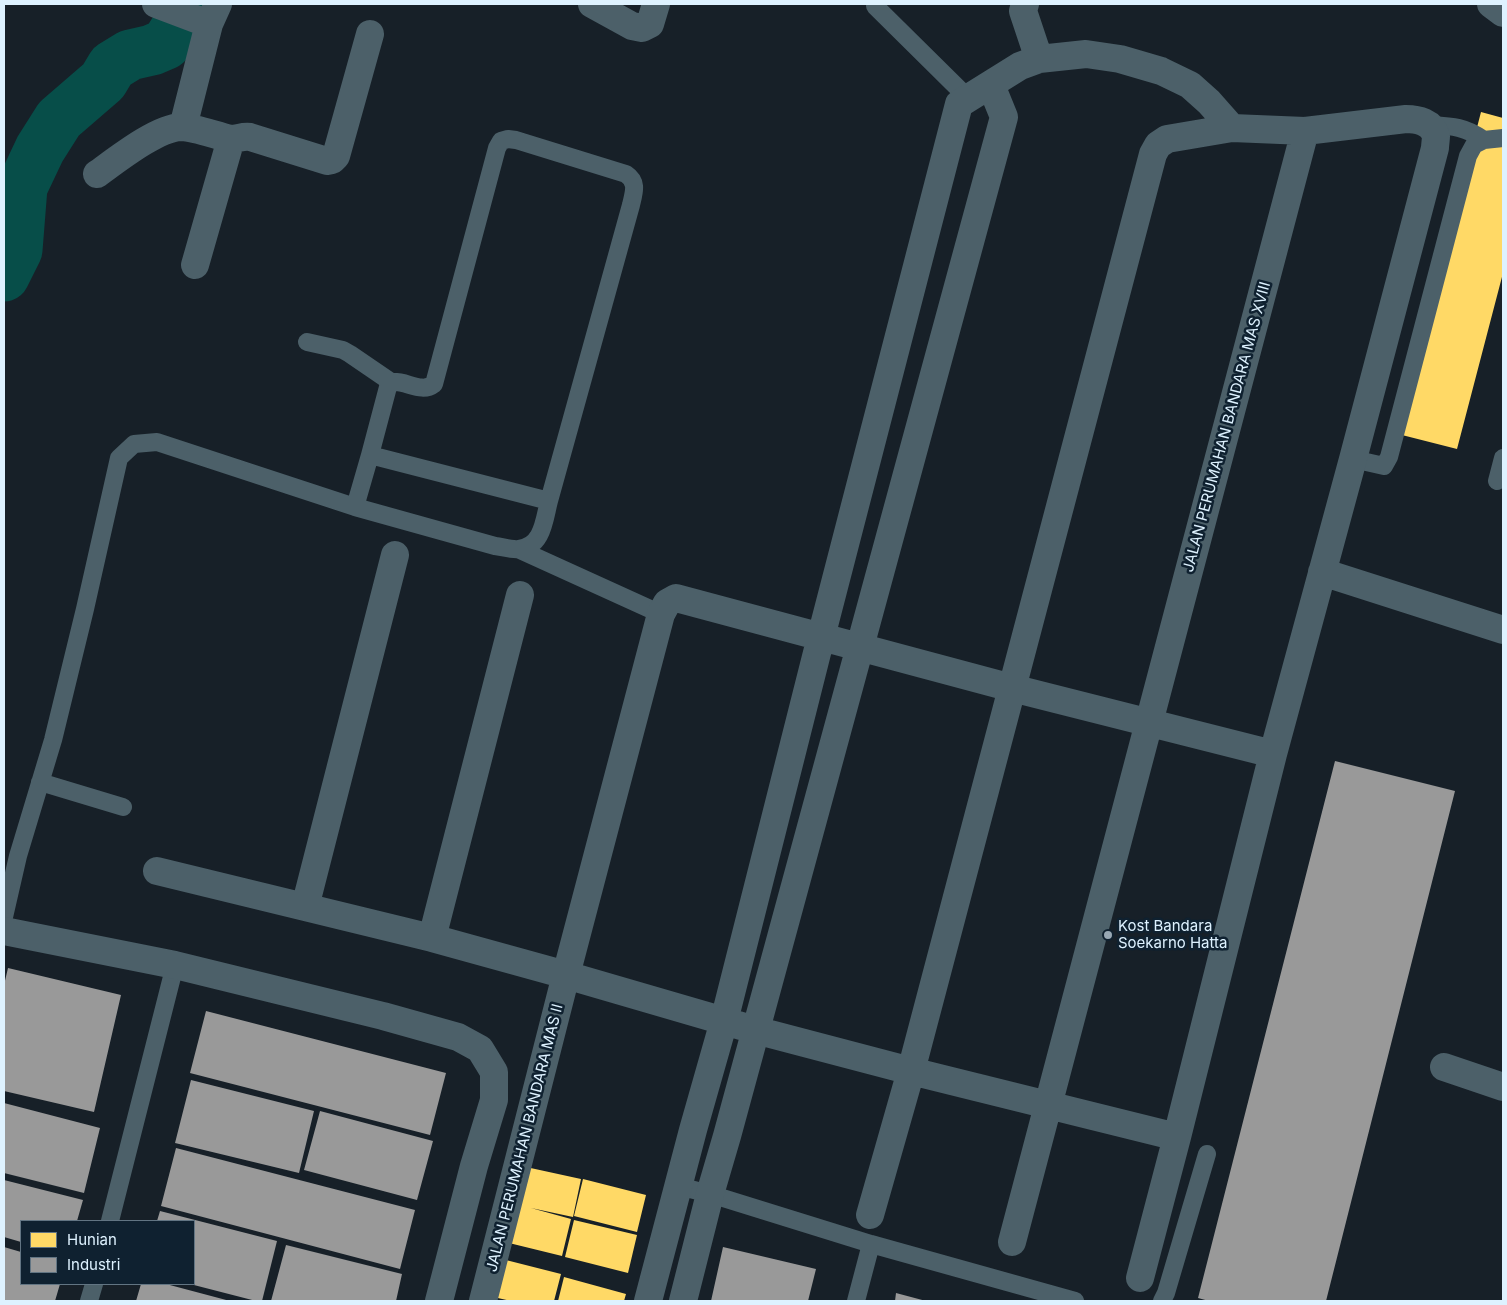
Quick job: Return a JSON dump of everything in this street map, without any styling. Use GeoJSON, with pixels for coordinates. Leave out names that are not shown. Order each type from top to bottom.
{"type":"FeatureCollection","features":[{"type":"Feature","properties":{"kind":"street"},"geometry":{"type":"LineString","coordinates":[[592,4],[632,26],[642,28],[650,24],[656,4]]}},
{"type":"Feature","properties":{"kind":"street"},"geometry":{"type":"LineString","coordinates":[[1025,4],[1023,12],[1039,59]]}},
{"type":"Feature","properties":{"kind":"street"},"geometry":{"type":"LineString","coordinates":[[1490,4],[1503,12]]}},
{"type":"Feature","properties":{"kind":"street"},"geometry":{"type":"LineString","coordinates":[[183,127],[190,12]]}},
{"type":"Feature","properties":{"kind":"street"},"geometry":{"type":"LineString","coordinates":[[97,174],[158,133],[169,128],[183,127],[231,139],[241,136],[250,137],[327,161],[332,160],[336,156],[370,34]]}},
{"type":"Feature","properties":{"kind":"street"},"geometry":{"type":"LineString","coordinates":[[648,1301],[724,1021],[959,104],[1020,66],[1039,59],[1086,54],[1120,59],[1161,71],[1190,85],[1209,102],[1232,128]]}},
{"type":"Feature","properties":{"kind":"street"},"geometry":{"type":"LineString","coordinates":[[683,1301],[710,1194],[1004,117],[979,91]]}},
{"type":"Feature","properties":{"kind":"street"},"geometry":{"type":"LineString","coordinates":[[870,1215],[911,1071],[1153,154],[1158,144],[1167,139],[1232,128],[1305,131],[1418,119],[1429,125],[1436,136],[1435,148],[1273,754],[1140,1278]]}},
{"type":"Feature","properties":{"kind":"street","name":"JALAN PERUMAHAN BANDARA MAS XVIII"},"geometry":{"type":"LineString","coordinates":[[1012,1242],[1305,131]]}},
{"type":"Feature","properties":{"kind":"street"},"geometry":{"type":"LineString","coordinates":[[195,266],[231,139]]}},
{"type":"Feature","properties":{"kind":"street"},"geometry":{"type":"LineString","coordinates":[[305,907],[395,555]]}},
{"type":"Feature","properties":{"kind":"street"},"geometry":{"type":"LineString","coordinates":[[1322,572],[1503,630]]}},
{"type":"Feature","properties":{"kind":"street"},"geometry":{"type":"LineString","coordinates":[[432,938],[520,595]]}},
{"type":"Feature","properties":{"kind":"street"},"geometry":{"type":"LineString","coordinates":[[661,614],[667,603],[676,598],[1012,688],[1273,754]]}},
{"type":"Feature","properties":{"kind":"street","name":"JALAN PERUMAHAN BANDARA MAS II"},"geometry":{"type":"LineString","coordinates":[[483,1301],[661,614]]}},
{"type":"Feature","properties":{"kind":"street"},"geometry":{"type":"LineString","coordinates":[[157,871],[432,938],[755,1030],[1177,1137]]}},
{"type":"Feature","properties":{"kind":"street"},"geometry":{"type":"LineString","coordinates":[[4,931],[175,965],[383,1016],[458,1037],[480,1049],[494,1072],[494,1100],[474,1166],[439,1301]]}},
{"type":"Feature","properties":{"kind":"street"},"geometry":{"type":"LineString","coordinates":[[1444,1067],[1503,1087]]}},
{"type":"Feature","properties":{"kind":"lane"},"geometry":{"type":"LineString","coordinates":[[875,6],[979,91]]}},
{"type":"Feature","properties":{"kind":"lane"},"geometry":{"type":"LineString","coordinates":[[1429,125],[1450,126],[1472,131],[1484,140]]}},
{"type":"Feature","properties":{"kind":"lane"},"geometry":{"type":"LineString","coordinates":[[1353,459],[1384,466],[1390,458],[1468,156],[1474,145],[1484,140],[1503,138]]}},
{"type":"Feature","properties":{"kind":"lane"},"geometry":{"type":"LineString","coordinates":[[355,507],[388,387],[392,382],[398,381],[423,389],[429,388],[434,384],[497,148],[501,141],[508,139],[516,140],[626,174],[632,178],[635,186],[541,532],[531,546],[518,550]]}},
{"type":"Feature","properties":{"kind":"lane"},"geometry":{"type":"LineString","coordinates":[[308,342],[343,350],[392,382]]}},
{"type":"Feature","properties":{"kind":"lane"},"geometry":{"type":"LineString","coordinates":[[4,917],[18,856],[53,740],[119,458],[134,444],[157,442],[355,507],[495,546],[518,550],[661,614]]}},
{"type":"Feature","properties":{"kind":"lane"},"geometry":{"type":"LineString","coordinates":[[370,455],[549,501]]}},
{"type":"Feature","properties":{"kind":"lane"},"geometry":{"type":"LineString","coordinates":[[1497,482],[1503,458]]}},
{"type":"Feature","properties":{"kind":"lane"},"geometry":{"type":"LineString","coordinates":[[40,782],[123,807]]}},
{"type":"Feature","properties":{"kind":"lane"},"geometry":{"type":"LineString","coordinates":[[110,1220],[175,965]]}},
{"type":"Feature","properties":{"kind":"lane"},"geometry":{"type":"LineString","coordinates":[[1162,1301],[1207,1154]]}},
{"type":"Feature","properties":{"kind":"lane"},"geometry":{"type":"LineString","coordinates":[[678,1186],[710,1194],[871,1244],[1075,1301]]}},
{"type":"Feature","properties":{"kind":"lane"},"geometry":{"type":"LineString","coordinates":[[856,1301],[871,1244]]}},
{"type":"Feature","properties":{"kind":"lane"},"geometry":{"type":"LineString","coordinates":[[89,1301],[94,1285]]}},
{"type":"Feature","properties":{"kind":"building: Hunian"},"geometry":{"type":"Polygon","coordinates":[[[1481,112],[1503,118],[1503,273],[1457,449],[1398,434],[1481,112]]]}},
{"type":"Feature","properties":{"kind":"building: Hunian"},"geometry":{"type":"Polygon","coordinates":[[[526,1167],[581,1179],[573,1217],[531,1208],[571,1219],[562,1256],[509,1243],[526,1167]]]}},
{"type":"Feature","properties":{"kind":"building: Hunian"},"geometry":{"type":"Polygon","coordinates":[[[583,1179],[646,1195],[637,1232],[574,1216],[583,1179]]]}},
{"type":"Feature","properties":{"kind":"building: Hunian"},"geometry":{"type":"Polygon","coordinates":[[[574,1220],[637,1235],[628,1273],[565,1257],[574,1220]]]}},
{"type":"Feature","properties":{"kind":"building: Hunian"},"geometry":{"type":"Polygon","coordinates":[[[498,1258],[561,1274],[554,1301],[511,1301],[489,1296],[498,1258]]]}},
{"type":"Feature","properties":{"kind":"building: Hunian"},"geometry":{"type":"Polygon","coordinates":[[[564,1277],[626,1294],[624,1301],[558,1301],[564,1277]]]}},
{"type":"Feature","properties":{"kind":"building: Industri"},"geometry":{"type":"Polygon","coordinates":[[[1335,761],[1455,791],[1326,1301],[1209,1301],[1198,1298],[1335,761]]]}},
{"type":"Feature","properties":{"kind":"building: Industri"},"geometry":{"type":"Polygon","coordinates":[[[8,968],[121,995],[94,1112],[4,1091],[4,985],[8,968]]]}},
{"type":"Feature","properties":{"kind":"building: Industri"},"geometry":{"type":"Polygon","coordinates":[[[206,1011],[446,1073],[430,1135],[190,1073],[206,1011]]]}},
{"type":"Feature","properties":{"kind":"building: Industri"},"geometry":{"type":"Polygon","coordinates":[[[191,1080],[314,1111],[299,1173],[175,1143],[191,1080]]]}},
{"type":"Feature","properties":{"kind":"building: Industri"},"geometry":{"type":"Polygon","coordinates":[[[4,1103],[100,1128],[84,1193],[4,1173],[4,1103]]]}},
{"type":"Feature","properties":{"kind":"building: Industri"},"geometry":{"type":"Polygon","coordinates":[[[320,1111],[433,1141],[417,1200],[304,1170],[320,1111]]]}},
{"type":"Feature","properties":{"kind":"building: Industri"},"geometry":{"type":"Polygon","coordinates":[[[176,1148],[415,1210],[400,1269],[161,1206],[176,1148]]]}},
{"type":"Feature","properties":{"kind":"building: Industri"},"geometry":{"type":"Polygon","coordinates":[[[4,1180],[83,1200],[77,1220],[20,1220],[20,1242],[4,1237],[4,1180]]]}},
{"type":"Feature","properties":{"kind":"building: Industri"},"geometry":{"type":"Polygon","coordinates":[[[160,1211],[277,1241],[262,1301],[194,1285],[195,1220],[157,1220],[160,1211]]]}},
{"type":"Feature","properties":{"kind":"building: Industri"},"geometry":{"type":"Polygon","coordinates":[[[286,1245],[402,1274],[396,1301],[271,1301],[286,1245]]]}},
{"type":"Feature","properties":{"kind":"building: Industri"},"geometry":{"type":"Polygon","coordinates":[[[4,1247],[20,1252],[20,1285],[60,1285],[55,1301],[4,1301],[4,1247]]]}},
{"type":"Feature","properties":{"kind":"building: Industri"},"geometry":{"type":"Polygon","coordinates":[[[723,1247],[816,1269],[808,1301],[711,1301],[723,1247]]]}},
{"type":"Feature","properties":{"kind":"building: Industri"},"geometry":{"type":"Polygon","coordinates":[[[141,1285],[170,1285],[230,1301],[136,1301],[141,1285]]]}},
{"type":"Feature","properties":{"kind":"building: Industri"},"geometry":{"type":"Polygon","coordinates":[[[896,1293],[926,1301],[895,1301],[896,1293]]]}},
{"type":"Feature","properties":{"kind":"waterway"},"geometry":{"type":"LineString","coordinates":[[4,276],[17,250],[22,187],[40,149],[59,119],[103,81],[112,66],[130,55],[152,50],[166,44],[178,25],[187,4]]}},
{"type":"Feature","properties":{"kind":"place","name":"Kost Bandara Soekarno Hatta"},"geometry":{"type":"Point","coordinates":[1108,935]}}]}
